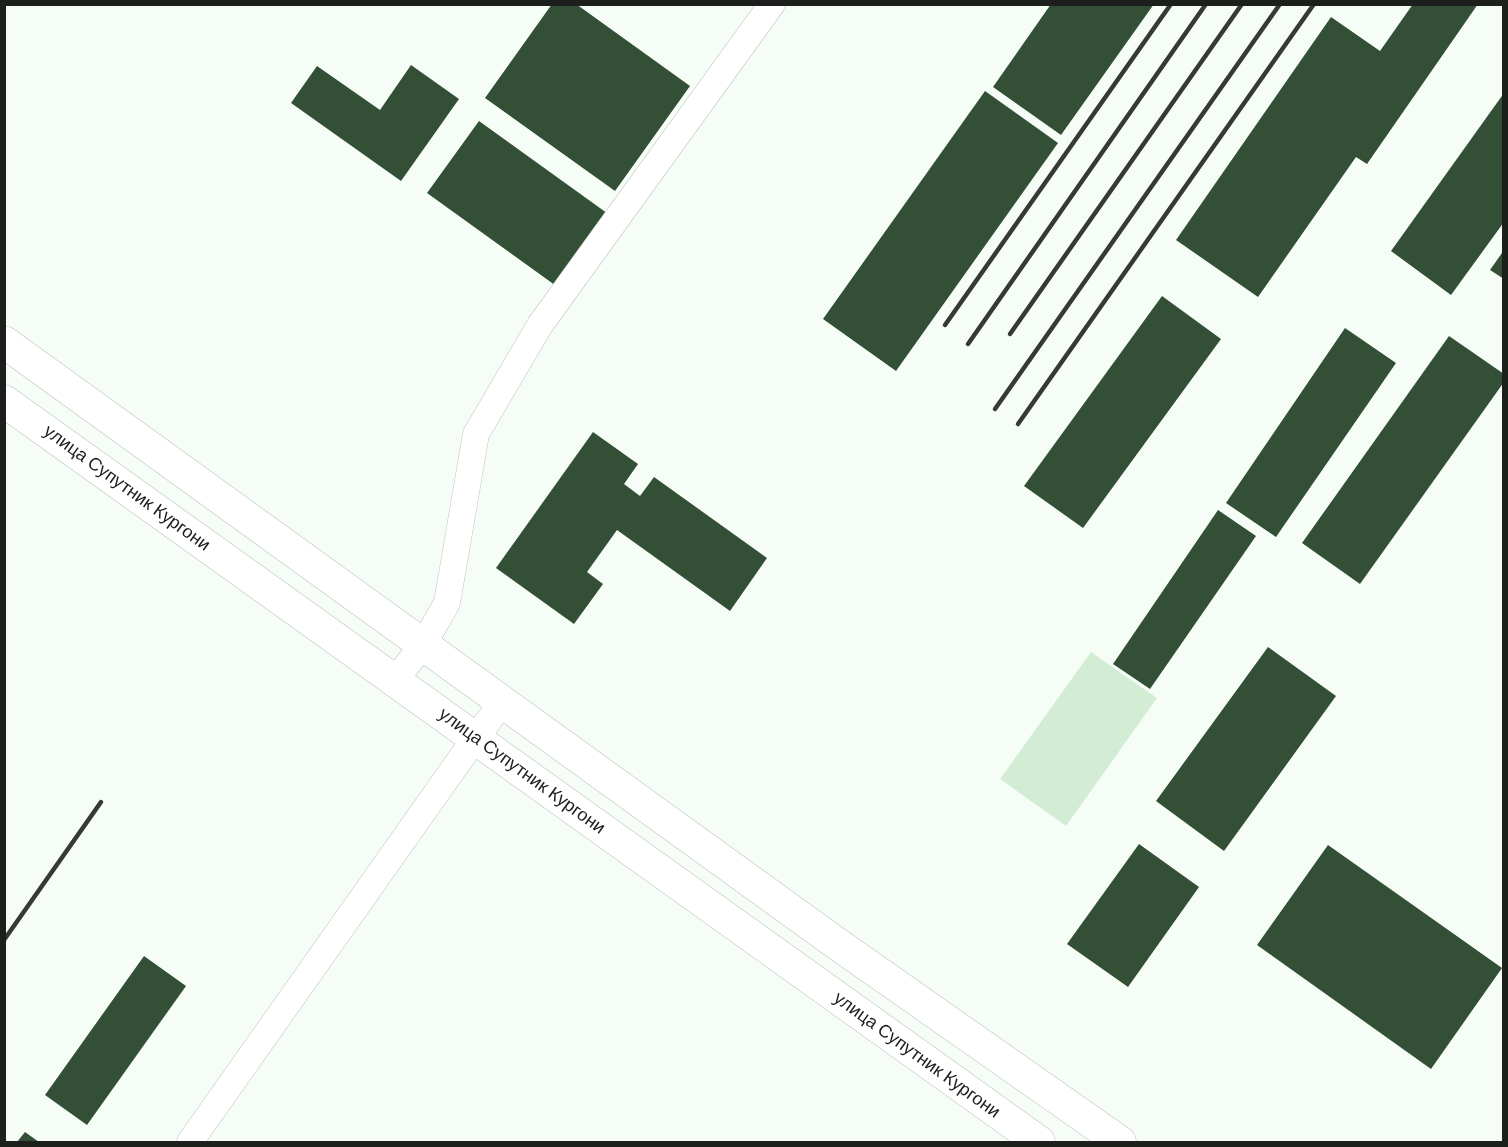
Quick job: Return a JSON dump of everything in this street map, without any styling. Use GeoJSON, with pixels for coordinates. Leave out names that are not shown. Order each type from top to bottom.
{"type":"FeatureCollection","features":[{"type":"Feature","properties":{"kind":"main road"},"geometry":{"type":"LineString","coordinates":[[4,342],[836,943],[1120,1143]]}},
{"type":"Feature","properties":{"kind":"main road","name":"улица Супутник Кургони"},"geometry":{"type":"LineString","coordinates":[[4,401],[1040,1143]]}},
{"type":"Feature","properties":{"kind":"street"},"geometry":{"type":"LineString","coordinates":[[395,680],[423,645],[447,603],[476,434],[540,325],[772,4]]}},
{"type":"Feature","properties":{"kind":"street"},"geometry":{"type":"LineString","coordinates":[[190,1143],[503,702]]}},
{"type":"Feature","properties":{"kind":"green space"},"geometry":{"type":"Polygon","coordinates":[[[1091,652],[1157,698],[1066,826],[1000,779],[1091,652]]]}},
{"type":"Feature","properties":{"kind":"building"},"geometry":{"type":"Polygon","coordinates":[[[552,4],[576,4],[690,86],[615,191],[485,98],[552,4]]]}},
{"type":"Feature","properties":{"kind":"building"},"geometry":{"type":"Polygon","coordinates":[[[1051,4],[1154,4],[1061,135],[993,87],[1051,4]]]}},
{"type":"Feature","properties":{"kind":"building"},"geometry":{"type":"Polygon","coordinates":[[[1413,4],[1478,4],[1367,164],[1356,157],[1258,297],[1176,240],[1331,17],[1380,51],[1413,4]]]}},
{"type":"Feature","properties":{"kind":"building"},"geometry":{"type":"Polygon","coordinates":[[[411,65],[459,99],[401,181],[291,103],[317,66],[380,110],[411,65]]]}},
{"type":"Feature","properties":{"kind":"building"},"geometry":{"type":"Polygon","coordinates":[[[985,91],[1058,143],[896,371],[823,319],[985,91]]]}},
{"type":"Feature","properties":{"kind":"building"},"geometry":{"type":"Polygon","coordinates":[[[1504,93],[1504,222],[1451,295],[1391,251],[1504,93]]]}},
{"type":"Feature","properties":{"kind":"building"},"geometry":{"type":"Polygon","coordinates":[[[479,121],[611,216],[559,288],[427,193],[479,121]]]}},
{"type":"Feature","properties":{"kind":"building"},"geometry":{"type":"Polygon","coordinates":[[[1504,250],[1504,279],[1490,270],[1504,250]]]}},
{"type":"Feature","properties":{"kind":"building"},"geometry":{"type":"Polygon","coordinates":[[[1162,296],[1221,339],[1083,528],[1024,486],[1162,296]]]}},
{"type":"Feature","properties":{"kind":"building"},"geometry":{"type":"Polygon","coordinates":[[[1345,328],[1396,363],[1276,537],[1226,503],[1345,328]]]}},
{"type":"Feature","properties":{"kind":"building"},"geometry":{"type":"Polygon","coordinates":[[[1449,336],[1504,374],[1504,382],[1360,584],[1302,543],[1449,336]]]}},
{"type":"Feature","properties":{"kind":"building"},"geometry":{"type":"Polygon","coordinates":[[[593,432],[638,464],[624,484],[640,496],[654,477],[767,558],[730,611],[617,530],[587,572],[603,584],[574,624],[496,568],[593,432]]]}},
{"type":"Feature","properties":{"kind":"building"},"geometry":{"type":"Polygon","coordinates":[[[1218,510],[1256,536],[1150,689],[1113,664],[1218,510]]]}},
{"type":"Feature","properties":{"kind":"building"},"geometry":{"type":"Polygon","coordinates":[[[1268,647],[1336,696],[1224,851],[1156,801],[1268,647]]]}},
{"type":"Feature","properties":{"kind":"building"},"geometry":{"type":"Polygon","coordinates":[[[1139,844],[1199,887],[1128,987],[1067,944],[1139,844]]]}},
{"type":"Feature","properties":{"kind":"building"},"geometry":{"type":"Polygon","coordinates":[[[1328,845],[1502,968],[1431,1069],[1257,945],[1328,845]]]}},
{"type":"Feature","properties":{"kind":"building"},"geometry":{"type":"Polygon","coordinates":[[[144,956],[186,986],[87,1125],[45,1095],[144,956]]]}},
{"type":"Feature","properties":{"kind":"building"},"geometry":{"type":"Polygon","coordinates":[[[25,1132],[39,1142],[17,1142],[25,1132]]]}},
{"type":"Feature","properties":{"kind":"railway"},"geometry":{"type":"LineString","coordinates":[[945,325],[1171,4]]}},
{"type":"Feature","properties":{"kind":"railway"},"geometry":{"type":"LineString","coordinates":[[968,344],[1206,4]]}},
{"type":"Feature","properties":{"kind":"railway"},"geometry":{"type":"LineString","coordinates":[[1010,334],[1242,4]]}},
{"type":"Feature","properties":{"kind":"railway"},"geometry":{"type":"LineString","coordinates":[[995,409],[1280,4]]}},
{"type":"Feature","properties":{"kind":"railway"},"geometry":{"type":"LineString","coordinates":[[1018,424],[1314,4]]}},
{"type":"Feature","properties":{"kind":"railway"},"geometry":{"type":"LineString","coordinates":[[4,940],[101,802]]}}]}
